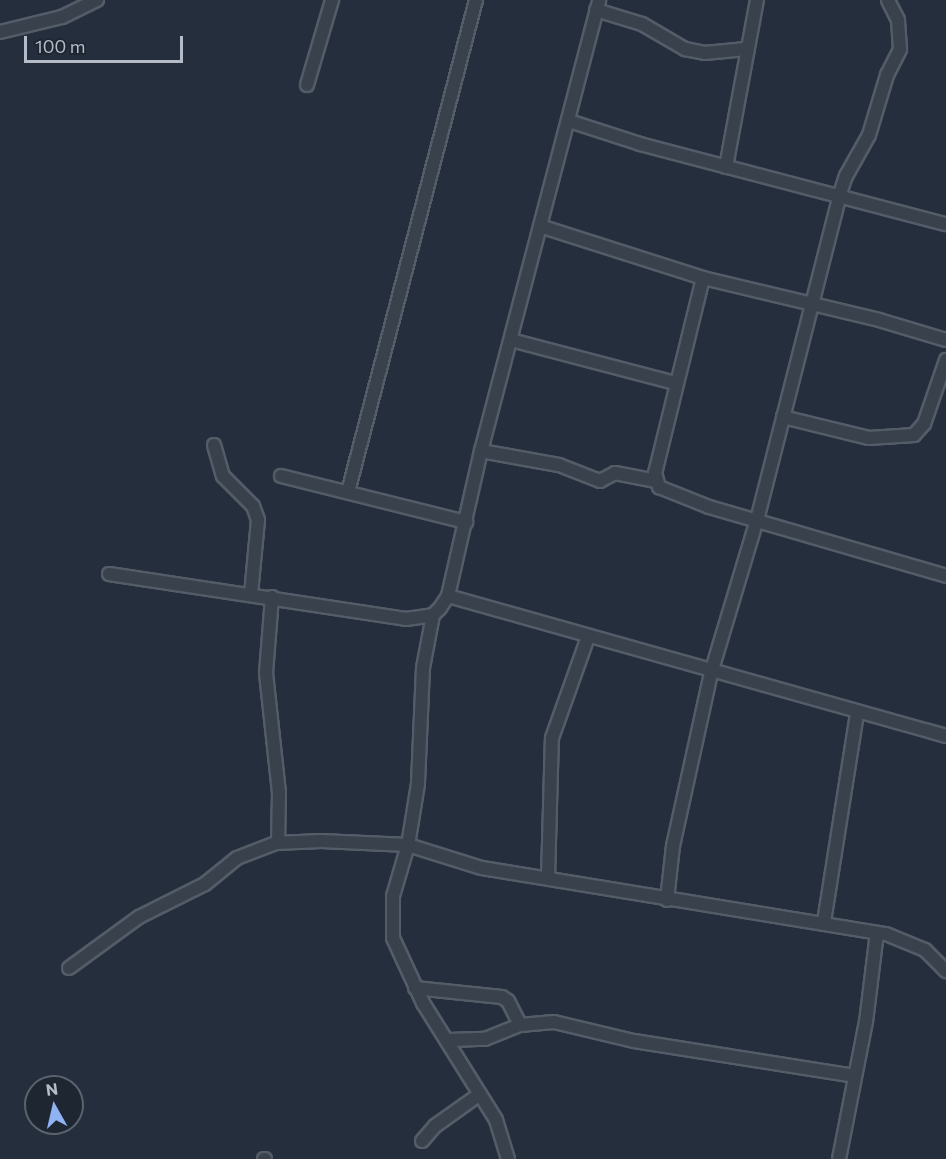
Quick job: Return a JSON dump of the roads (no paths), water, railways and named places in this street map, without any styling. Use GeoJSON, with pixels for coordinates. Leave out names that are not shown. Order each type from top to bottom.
{"type":"FeatureCollection","features":[{"type":"Feature","properties":{"kind":"street"},"geometry":{"type":"LineString","coordinates":[[0,32],[62,17],[98,0]]}},
{"type":"Feature","properties":{"kind":"street"},"geometry":{"type":"LineString","coordinates":[[306,85],[332,0]]}},
{"type":"Feature","properties":{"kind":"street"},"geometry":{"type":"LineString","coordinates":[[348,492],[476,0]]}},
{"type":"Feature","properties":{"kind":"street"},"geometry":{"type":"LineString","coordinates":[[726,167],[742,95],[746,49],[757,0]]}},
{"type":"Feature","properties":{"kind":"street"},"geometry":{"type":"LineString","coordinates":[[667,900],[673,846],[711,673],[757,520],[840,194],[846,176],[869,135],[887,75],[900,49],[898,20],[888,0]]}},
{"type":"Feature","properties":{"kind":"street"},"geometry":{"type":"LineString","coordinates":[[508,1159],[496,1120],[415,988],[393,938],[390,914],[408,845],[418,784],[423,668],[433,615],[448,596],[481,451],[598,5],[642,24],[685,50],[705,53],[746,49]]}},
{"type":"Feature","properties":{"kind":"street"},"geometry":{"type":"LineString","coordinates":[[569,121],[726,167],[840,194],[946,224]]}},
{"type":"Feature","properties":{"kind":"street"},"geometry":{"type":"LineString","coordinates":[[540,226],[703,279],[812,303],[946,340]]}},
{"type":"Feature","properties":{"kind":"street"},"geometry":{"type":"LineString","coordinates":[[656,482],[675,383],[703,279]]}},
{"type":"Feature","properties":{"kind":"street"},"geometry":{"type":"LineString","coordinates":[[511,340],[675,383]]}},
{"type":"Feature","properties":{"kind":"street"},"geometry":{"type":"LineString","coordinates":[[783,417],[869,438],[914,435],[924,424],[946,360]]}},
{"type":"Feature","properties":{"kind":"street"},"geometry":{"type":"LineString","coordinates":[[214,445],[224,476],[253,506],[258,520],[251,594]]}},
{"type":"Feature","properties":{"kind":"street"},"geometry":{"type":"LineString","coordinates":[[481,451],[565,467],[600,482],[615,473],[656,482],[663,492],[946,576]]}},
{"type":"Feature","properties":{"kind":"street"},"geometry":{"type":"LineString","coordinates":[[281,476],[466,522]]}},
{"type":"Feature","properties":{"kind":"street"},"geometry":{"type":"LineString","coordinates":[[109,574],[406,619],[433,615]]}},
{"type":"Feature","properties":{"kind":"street"},"geometry":{"type":"LineString","coordinates":[[448,596],[711,673],[946,736]]}},
{"type":"Feature","properties":{"kind":"street"},"geometry":{"type":"LineString","coordinates":[[272,597],[266,673],[279,792],[278,843]]}},
{"type":"Feature","properties":{"kind":"street"},"geometry":{"type":"LineString","coordinates":[[548,878],[552,738],[588,637]]}},
{"type":"Feature","properties":{"kind":"street"},"geometry":{"type":"LineString","coordinates":[[824,922],[857,714]]}},
{"type":"Feature","properties":{"kind":"street"},"geometry":{"type":"LineString","coordinates":[[69,968],[139,917],[205,884],[223,865],[255,849],[278,843],[408,845],[482,868],[667,900],[824,922],[910,942],[946,971]]}},
{"type":"Feature","properties":{"kind":"street"},"geometry":{"type":"LineString","coordinates":[[839,1159],[866,1022],[877,933]]}},
{"type":"Feature","properties":{"kind":"street"},"geometry":{"type":"LineString","coordinates":[[415,988],[502,997],[508,1001],[520,1025]]}},
{"type":"Feature","properties":{"kind":"street"},"geometry":{"type":"LineString","coordinates":[[449,1040],[485,1039],[520,1025],[554,1022],[634,1041],[854,1076]]}},
{"type":"Feature","properties":{"kind":"street"},"geometry":{"type":"LineString","coordinates":[[422,1141],[435,1126],[480,1094]]}}]}
